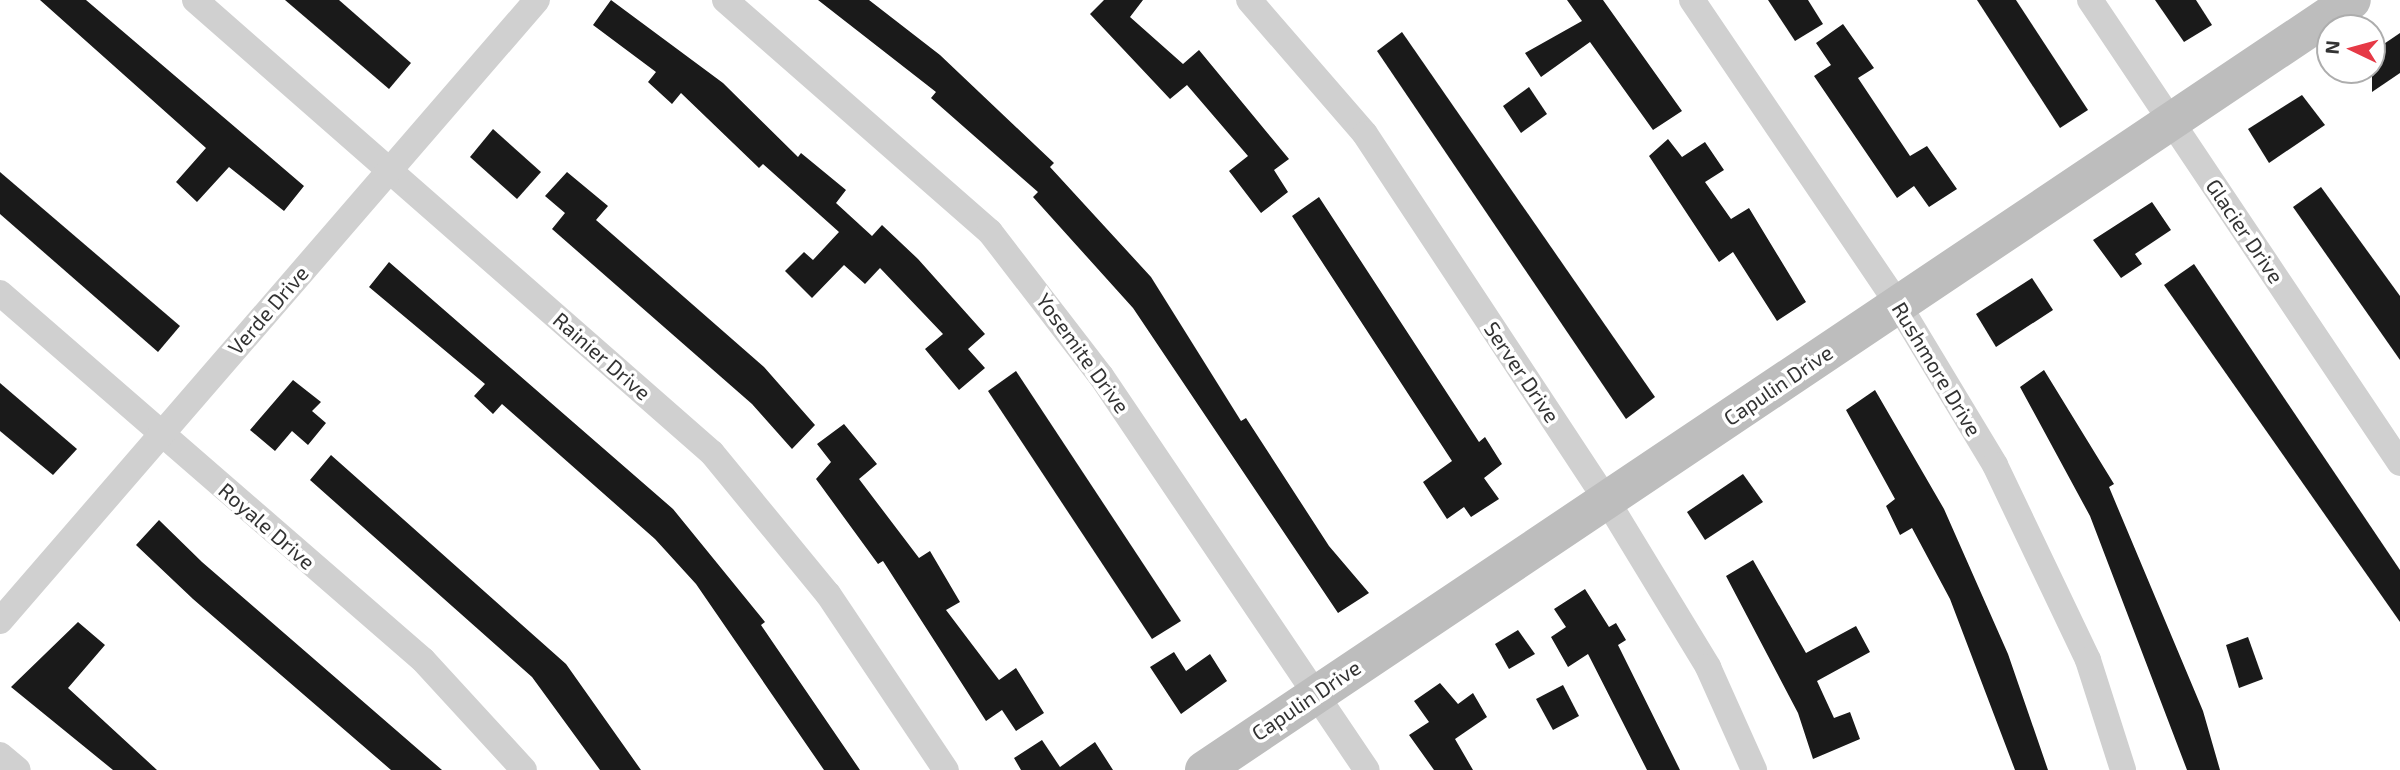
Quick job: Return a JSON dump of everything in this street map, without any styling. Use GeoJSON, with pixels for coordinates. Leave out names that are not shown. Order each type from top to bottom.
{"type":"FeatureCollection","features":[{"type":"Feature","properties":{"kind":"street","name":"Rainier Drive"},"geometry":{"type":"LineString","coordinates":[[195,0],[712,453],[828,594],[946,770]]}},
{"type":"Feature","properties":{"kind":"street","name":"Verde Drive"},"geometry":{"type":"LineString","coordinates":[[0,621],[537,0]]}},
{"type":"Feature","properties":{"kind":"street","name":"Yosemite Drive"},"geometry":{"type":"LineString","coordinates":[[725,0],[990,232],[1101,376],[1367,770]]}},
{"type":"Feature","properties":{"kind":"street","name":"Server Drive"},"geometry":{"type":"LineString","coordinates":[[1249,0],[1365,134],[1606,499],[1708,667],[1754,770]]}},
{"type":"Feature","properties":{"kind":"street","name":"Rushmore Drive"},"geometry":{"type":"LineString","coordinates":[[1692,0],[1898,304],[2049,570],[2088,660],[2123,770]]}},
{"type":"Feature","properties":{"kind":"street","name":"Glacier Drive"},"geometry":{"type":"LineString","coordinates":[[2090,0],[2400,463]]}},
{"type":"Feature","properties":{"kind":"street","name":"Capulin Drive"},"geometry":{"type":"LineString","coordinates":[[1204,770],[2352,0]]}},
{"type":"Feature","properties":{"kind":"street","name":"Royale Drive"},"geometry":{"type":"LineString","coordinates":[[0,293],[423,660],[524,770]]}},
{"type":"Feature","properties":{"kind":"street"},"geometry":{"type":"LineString","coordinates":[[0,755],[18,770]]}},
{"type":"Feature","properties":{"kind":"building"},"geometry":{"type":"Polygon","coordinates":[[[40,0],[86,0],[304,186],[284,211],[229,167],[197,202],[176,182],[206,148],[40,0]]]}},
{"type":"Feature","properties":{"kind":"building"},"geometry":{"type":"Polygon","coordinates":[[[285,0],[339,0],[411,63],[389,89],[285,0]]]}},
{"type":"Feature","properties":{"kind":"building"},"geometry":{"type":"Polygon","coordinates":[[[611,0],[723,83],[798,157],[801,153],[846,190],[836,203],[872,236],[882,225],[918,259],[985,334],[968,349],[985,368],[959,390],[925,349],[943,334],[880,268],[865,284],[844,265],[812,298],[785,271],[804,252],[813,260],[839,232],[763,164],[759,168],[681,93],[672,104],[648,82],[656,72],[593,25],[611,0]]]}},
{"type":"Feature","properties":{"kind":"building"},"geometry":{"type":"Polygon","coordinates":[[[818,0],[869,0],[940,55],[1054,163],[1050,167],[1151,277],[1241,421],[1246,418],[1329,546],[1369,593],[1338,613],[1133,308],[1033,197],[1038,192],[931,98],[936,92],[818,0]]]}},
{"type":"Feature","properties":{"kind":"building"},"geometry":{"type":"Polygon","coordinates":[[[1104,0],[1143,0],[1130,17],[1183,64],[1199,50],[1289,159],[1274,170],[1288,192],[1261,213],[1229,171],[1248,156],[1187,85],[1170,99],[1090,14],[1104,0]]]}},
{"type":"Feature","properties":{"kind":"building"},"geometry":{"type":"Polygon","coordinates":[[[1567,0],[1603,0],[1682,111],[1653,130],[1590,42],[1541,77],[1525,53],[1582,21],[1567,0]]]}},
{"type":"Feature","properties":{"kind":"building"},"geometry":{"type":"Polygon","coordinates":[[[1768,0],[1808,0],[1823,24],[1795,41],[1768,0]]]}},
{"type":"Feature","properties":{"kind":"building"},"geometry":{"type":"Polygon","coordinates":[[[1977,0],[2016,0],[2088,110],[2060,128],[1977,0]]]}},
{"type":"Feature","properties":{"kind":"building"},"geometry":{"type":"Polygon","coordinates":[[[2155,0],[2196,0],[2212,25],[2184,42],[2155,0]]]}},
{"type":"Feature","properties":{"kind":"building"},"geometry":{"type":"Polygon","coordinates":[[[1843,24],[1874,68],[1858,78],[1910,156],[1927,146],[1957,189],[1929,207],[1914,186],[1897,198],[1814,76],[1831,65],[1816,43],[1843,24]]]}},
{"type":"Feature","properties":{"kind":"building"},"geometry":{"type":"Polygon","coordinates":[[[1402,32],[1655,397],[1626,419],[1377,51],[1402,32]]]}},
{"type":"Feature","properties":{"kind":"building"},"geometry":{"type":"Polygon","coordinates":[[[2400,33],[2400,73],[2386,82],[2386,42],[2400,33]]]}},
{"type":"Feature","properties":{"kind":"building"},"geometry":{"type":"Polygon","coordinates":[[[2372,84],[2384,84],[2372,92],[2372,84]]]}},
{"type":"Feature","properties":{"kind":"building"},"geometry":{"type":"Polygon","coordinates":[[[1529,87],[1547,114],[1521,133],[1503,106],[1529,87]]]}},
{"type":"Feature","properties":{"kind":"building"},"geometry":{"type":"Polygon","coordinates":[[[2302,95],[2325,125],[2269,163],[2248,129],[2302,95]]]}},
{"type":"Feature","properties":{"kind":"building"},"geometry":{"type":"Polygon","coordinates":[[[493,129],[541,172],[517,199],[470,157],[493,129]]]}},
{"type":"Feature","properties":{"kind":"building"},"geometry":{"type":"Polygon","coordinates":[[[1668,139],[1682,157],[1705,142],[1724,170],[1705,182],[1731,219],[1749,208],[1806,302],[1777,321],[1733,252],[1719,262],[1649,156],[1668,139]]]}},
{"type":"Feature","properties":{"kind":"building"},"geometry":{"type":"Polygon","coordinates":[[[0,172],[180,326],[158,352],[0,214],[0,172]]]}},
{"type":"Feature","properties":{"kind":"building"},"geometry":{"type":"Polygon","coordinates":[[[567,172],[608,206],[596,220],[764,367],[815,425],[792,449],[752,404],[552,229],[565,213],[545,196],[567,172]]]}},
{"type":"Feature","properties":{"kind":"building"},"geometry":{"type":"Polygon","coordinates":[[[2321,187],[2400,296],[2400,360],[2293,207],[2321,187]]]}},
{"type":"Feature","properties":{"kind":"building"},"geometry":{"type":"Polygon","coordinates":[[[1319,197],[1479,442],[1485,437],[1502,464],[1484,478],[1499,499],[1471,517],[1464,507],[1447,519],[1423,482],[1452,461],[1292,216],[1319,197]]]}},
{"type":"Feature","properties":{"kind":"building"},"geometry":{"type":"Polygon","coordinates":[[[2152,202],[2171,230],[2135,254],[2142,264],[2121,278],[2093,240],[2152,202]]]}},
{"type":"Feature","properties":{"kind":"building"},"geometry":{"type":"Polygon","coordinates":[[[389,262],[673,509],[765,622],[761,625],[860,770],[824,770],[696,584],[655,539],[502,404],[493,414],[474,396],[485,384],[369,287],[389,262]]]}},
{"type":"Feature","properties":{"kind":"building"},"geometry":{"type":"Polygon","coordinates":[[[2194,264],[2400,570],[2400,622],[2164,285],[2194,264]]]}},
{"type":"Feature","properties":{"kind":"building"},"geometry":{"type":"Polygon","coordinates":[[[2032,278],[2053,310],[1996,347],[1976,314],[2032,278]]]}},
{"type":"Feature","properties":{"kind":"building"},"geometry":{"type":"Polygon","coordinates":[[[2044,370],[2114,484],[2109,487],[2203,711],[2220,770],[2187,770],[2090,516],[2020,387],[2044,370]]]}},
{"type":"Feature","properties":{"kind":"building"},"geometry":{"type":"Polygon","coordinates":[[[1016,371],[1181,621],[1152,639],[988,391],[1016,371]]]}},
{"type":"Feature","properties":{"kind":"building"},"geometry":{"type":"Polygon","coordinates":[[[293,380],[321,402],[312,411],[326,423],[308,445],[292,431],[275,451],[250,430],[293,380]]]}},
{"type":"Feature","properties":{"kind":"building"},"geometry":{"type":"Polygon","coordinates":[[[0,383],[77,449],[53,475],[0,431],[0,383]]]}},
{"type":"Feature","properties":{"kind":"building"},"geometry":{"type":"Polygon","coordinates":[[[1875,390],[1944,509],[2008,654],[2048,770],[2015,770],[1950,599],[1912,528],[1900,535],[1886,506],[1895,499],[1846,410],[1875,390]]]}},
{"type":"Feature","properties":{"kind":"building"},"geometry":{"type":"Polygon","coordinates":[[[844,424],[877,464],[859,479],[919,558],[930,551],[960,602],[946,610],[999,680],[1016,668],[1044,713],[1016,731],[1002,710],[986,721],[883,561],[878,564],[816,479],[831,462],[817,444],[844,424]]]}},
{"type":"Feature","properties":{"kind":"building"},"geometry":{"type":"Polygon","coordinates":[[[331,455],[566,664],[641,770],[600,770],[532,677],[310,480],[331,455]]]}},
{"type":"Feature","properties":{"kind":"building"},"geometry":{"type":"Polygon","coordinates":[[[1743,474],[1763,502],[1705,540],[1687,512],[1743,474]]]}},
{"type":"Feature","properties":{"kind":"building"},"geometry":{"type":"Polygon","coordinates":[[[159,520],[202,562],[442,770],[391,770],[193,599],[136,545],[159,520]]]}},
{"type":"Feature","properties":{"kind":"building"},"geometry":{"type":"Polygon","coordinates":[[[1753,560],[1806,653],[1856,626],[1870,652],[1817,681],[1834,718],[1850,712],[1860,739],[1813,759],[1798,713],[1726,576],[1753,560]]]}},
{"type":"Feature","properties":{"kind":"building"},"geometry":{"type":"Polygon","coordinates":[[[1585,589],[1609,627],[1616,623],[1626,640],[1618,645],[1680,770],[1647,770],[1588,654],[1568,667],[1551,637],[1566,627],[1554,609],[1585,589]]]}},
{"type":"Feature","properties":{"kind":"building"},"geometry":{"type":"Polygon","coordinates":[[[78,622],[105,645],[68,688],[157,770],[113,770],[11,687],[78,622]]]}},
{"type":"Feature","properties":{"kind":"building"},"geometry":{"type":"Polygon","coordinates":[[[1518,630],[1535,654],[1509,669],[1495,644],[1518,630]]]}},
{"type":"Feature","properties":{"kind":"building"},"geometry":{"type":"Polygon","coordinates":[[[2248,637],[2263,679],[2239,688],[2226,645],[2248,637]]]}},
{"type":"Feature","properties":{"kind":"building"},"geometry":{"type":"Polygon","coordinates":[[[1174,652],[1186,671],[1210,654],[1227,681],[1181,714],[1150,667],[1174,652]]]}},
{"type":"Feature","properties":{"kind":"building"},"geometry":{"type":"Polygon","coordinates":[[[1440,683],[1458,704],[1473,693],[1487,717],[1455,739],[1473,770],[1434,770],[1409,735],[1429,722],[1414,701],[1440,683]]]}},
{"type":"Feature","properties":{"kind":"building"},"geometry":{"type":"Polygon","coordinates":[[[1563,685],[1579,716],[1553,730],[1536,699],[1563,685]]]}},
{"type":"Feature","properties":{"kind":"building"},"geometry":{"type":"Polygon","coordinates":[[[1042,740],[1060,767],[1095,742],[1113,770],[1021,770],[1014,758],[1042,740]]]}}]}
